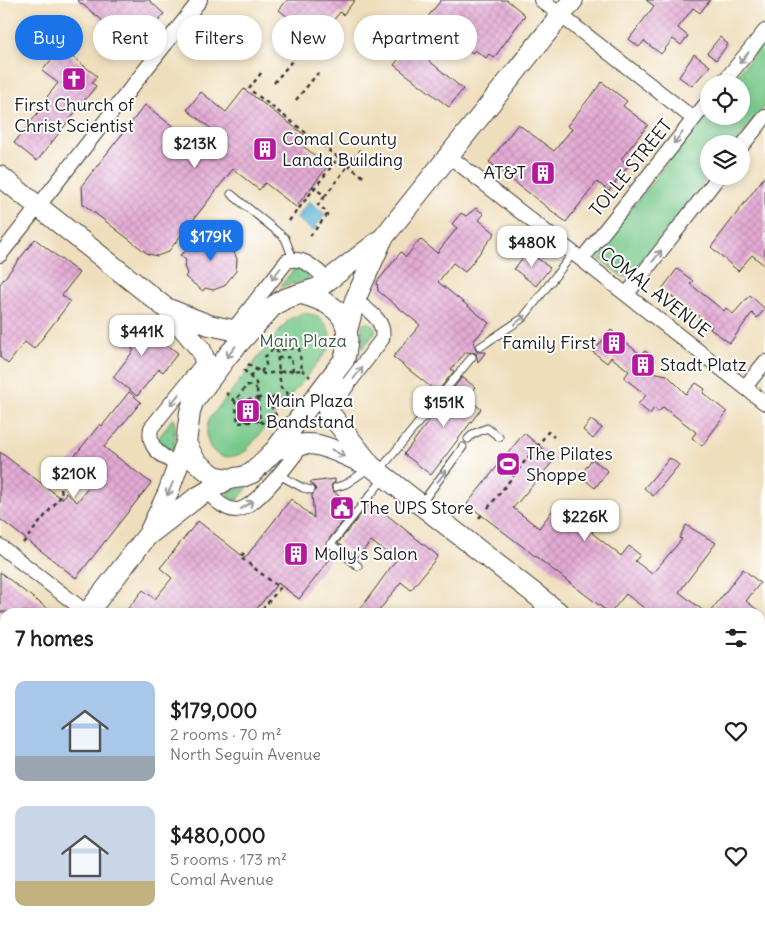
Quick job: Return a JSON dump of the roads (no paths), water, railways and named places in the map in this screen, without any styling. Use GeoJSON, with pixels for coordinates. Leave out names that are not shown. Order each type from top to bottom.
{"type":"FeatureCollection","features":[{"type":"Feature","properties":{"kind":"main road"},"geometry":{"type":"LineString","coordinates":[[90,608],[147,536],[180,466],[186,443],[186,427],[193,402],[205,384],[258,320],[284,299],[318,288],[329,281],[383,238],[567,8]]}},
{"type":"Feature","properties":{"kind":"main road"},"geometry":{"type":"LineString","coordinates":[[0,176],[166,308],[201,350],[205,361],[205,384]]}},
{"type":"Feature","properties":{"kind":"main road"},"geometry":{"type":"LineString","coordinates":[[147,536],[206,491],[228,479],[242,478],[252,473],[275,450],[344,360],[348,346],[348,327],[355,300],[383,238]]}},
{"type":"Feature","properties":{"kind":"main road"},"geometry":{"type":"LineString","coordinates":[[302,294],[317,298],[336,310],[348,327]]}},
{"type":"Feature","properties":{"kind":"main road"},"geometry":{"type":"LineString","coordinates":[[166,308],[209,325],[233,330],[258,320]]}},
{"type":"Feature","properties":{"kind":"main road"},"geometry":{"type":"LineString","coordinates":[[337,371],[328,393],[328,411],[378,472]]}},
{"type":"Feature","properties":{"kind":"main road"},"geometry":{"type":"LineString","coordinates":[[186,443],[196,462],[204,470],[228,479]]}},
{"type":"Feature","properties":{"kind":"main road"},"geometry":{"type":"LineString","coordinates":[[275,450],[304,443],[327,446],[378,472],[420,504],[545,608]]}},
{"type":"Feature","properties":{"kind":"street"},"geometry":{"type":"LineString","coordinates":[[0,255],[200,0]]}},
{"type":"Feature","properties":{"kind":"street"},"geometry":{"type":"LineString","coordinates":[[541,0],[567,8],[694,119]]}},
{"type":"Feature","properties":{"kind":"street"},"geometry":{"type":"LineString","coordinates":[[729,75],[765,31]]}},
{"type":"Feature","properties":{"kind":"street","name":"TOLLE STREET"},"geometry":{"type":"LineString","coordinates":[[578,255],[700,111]]}},
{"type":"Feature","properties":{"kind":"street"},"geometry":{"type":"LineString","coordinates":[[750,136],[765,117]]}},
{"type":"Feature","properties":{"kind":"street","name":"COMAL AVENUE"},"geometry":{"type":"LineString","coordinates":[[450,156],[765,403]]}},
{"type":"Feature","properties":{"kind":"street"},"geometry":{"type":"LineString","coordinates":[[627,294],[712,185]]}},
{"type":"Feature","properties":{"kind":"street"},"geometry":{"type":"LineString","coordinates":[[233,330],[283,265],[293,259],[309,264],[329,281]]}},
{"type":"Feature","properties":{"kind":"street"},"geometry":{"type":"LineString","coordinates":[[328,411],[382,339],[383,330],[378,320],[355,300]]}},
{"type":"Feature","properties":{"kind":"street"},"geometry":{"type":"LineString","coordinates":[[180,466],[160,455],[152,447],[149,438],[151,428],[205,361]]}},
{"type":"Feature","properties":{"kind":"street"},"geometry":{"type":"LineString","coordinates":[[745,387],[765,362]]}},
{"type":"Feature","properties":{"kind":"street"},"geometry":{"type":"LineString","coordinates":[[206,491],[224,507],[235,510],[243,509],[279,475],[304,443]]}},
{"type":"Feature","properties":{"kind":"street"},"geometry":{"type":"LineString","coordinates":[[0,546],[82,608]]}},
{"type":"Feature","properties":{"kind":"lane"},"geometry":{"type":"LineString","coordinates":[[232,194],[285,238],[293,259]]}},
{"type":"Feature","properties":{"kind":"lane"},"geometry":{"type":"LineString","coordinates":[[480,347],[523,318],[578,255]]}},
{"type":"Feature","properties":{"kind":"lane"},"geometry":{"type":"LineString","coordinates":[[358,566],[331,544],[378,472],[472,357]]}},
{"type":"Feature","properties":{"kind":"lane"},"geometry":{"type":"LineString","coordinates":[[468,439],[473,434],[487,428],[499,437]]}},
{"type":"Feature","properties":{"kind":"lane"},"geometry":{"type":"LineString","coordinates":[[420,504],[463,447]]}},
{"type":"Feature","properties":{"kind":"lane"},"geometry":{"type":"LineString","coordinates":[[336,487],[378,472]]}},
{"type":"Feature","properties":{"kind":"lane"},"geometry":{"type":"LineString","coordinates":[[279,475],[303,488],[311,490]]}},
{"type":"Feature","properties":{"kind":"water"},"geometry":{"type":"Polygon","coordinates":[[[309,201],[325,214],[313,231],[296,218],[309,201]]]}},
{"type":"Feature","properties":{"kind":"place","name":"First Church of Christ Scientist"},"geometry":{"type":"Point","coordinates":[74,79]}},
{"type":"Feature","properties":{"kind":"place","name":"Comal County Landa Building"},"geometry":{"type":"Point","coordinates":[265,149]}},
{"type":"Feature","properties":{"kind":"place","name":"AT&T"},"geometry":{"type":"Point","coordinates":[543,173]}},
{"type":"Feature","properties":{"kind":"place","name":"Family First"},"geometry":{"type":"Point","coordinates":[614,343]}},
{"type":"Feature","properties":{"kind":"place","name":"Stadt Platz"},"geometry":{"type":"Point","coordinates":[643,365]}},
{"type":"Feature","properties":{"kind":"place","name":"Main Plaza Bandstand"},"geometry":{"type":"Point","coordinates":[248,411]}},
{"type":"Feature","properties":{"kind":"place","name":"The Pilates Shoppe"},"geometry":{"type":"Point","coordinates":[508,464]}},
{"type":"Feature","properties":{"kind":"place","name":"The UPS Store"},"geometry":{"type":"Point","coordinates":[342,508]}},
{"type":"Feature","properties":{"kind":"place","name":"Molly's Salon"},"geometry":{"type":"Point","coordinates":[296,554]}},
{"type":"Feature","properties":{"kind":"park label","name":"Main Plaza"},"geometry":{"type":"Point","coordinates":[303,341]}}]}
